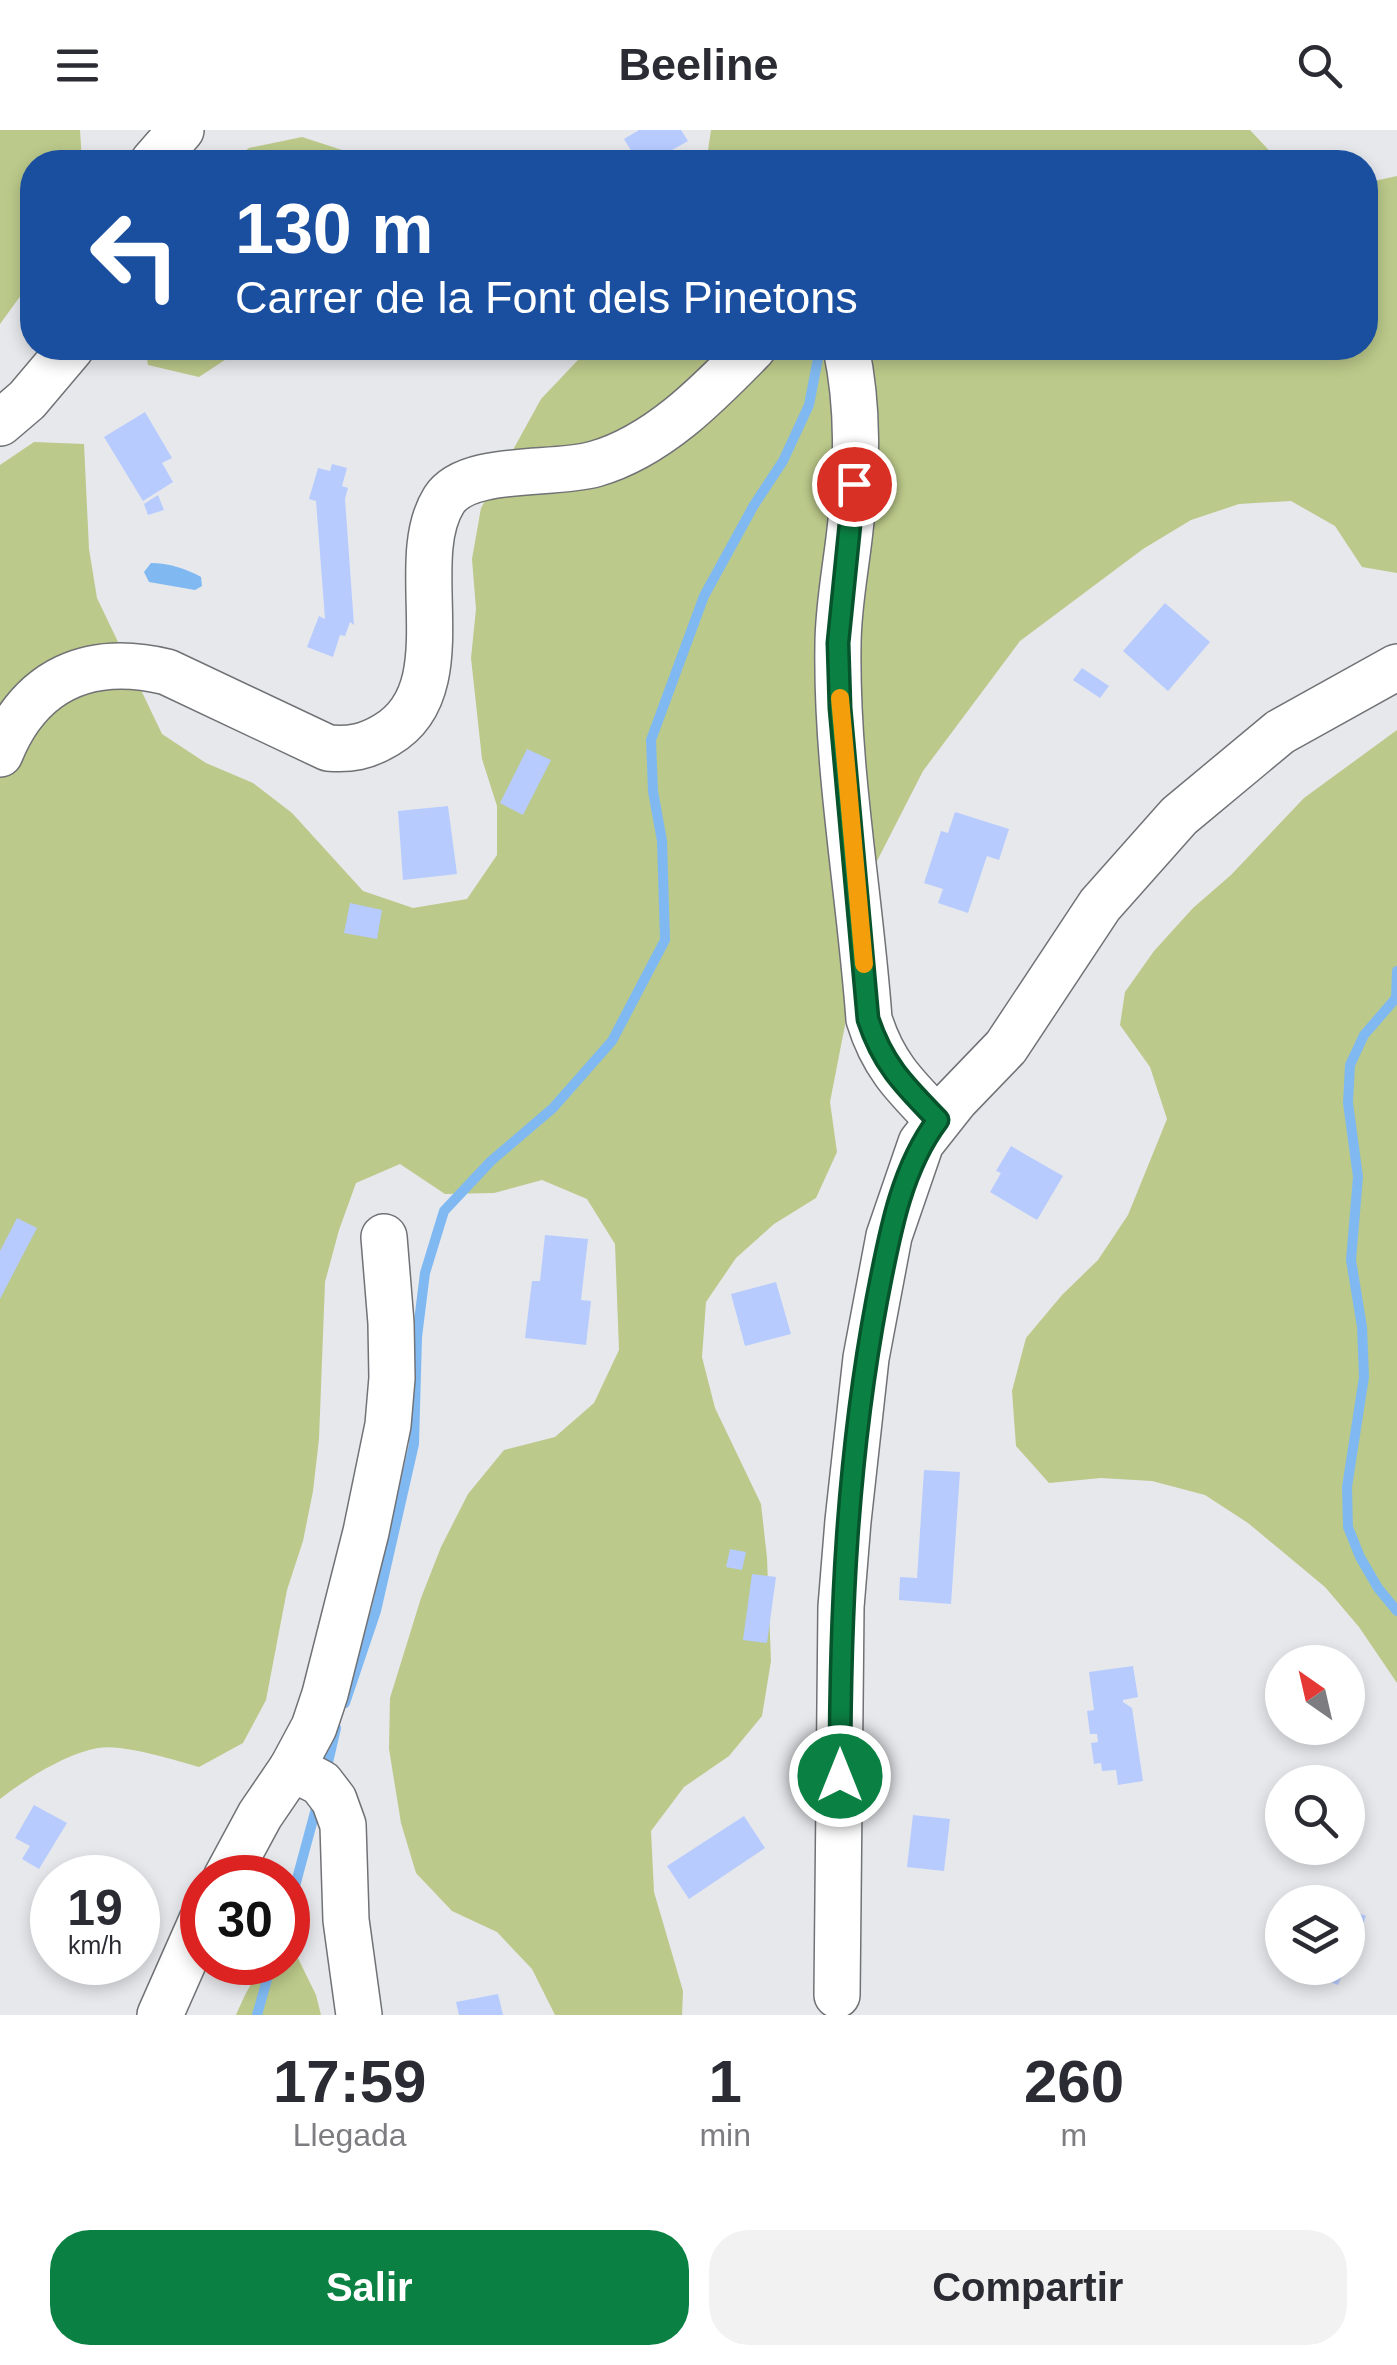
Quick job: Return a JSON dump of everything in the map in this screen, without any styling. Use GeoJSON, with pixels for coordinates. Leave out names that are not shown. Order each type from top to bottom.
{"type":"FeatureCollection","features":[{"type":"Feature","properties":{"kind":"street"},"geometry":{"type":"LineString","coordinates":[[163,150],[180,130]]}},
{"type":"Feature","properties":{"kind":"street"},"geometry":{"type":"LineString","coordinates":[[0,422],[62,360]]}},
{"type":"Feature","properties":{"kind":"street"},"geometry":{"type":"LineString","coordinates":[[0,754],[24,707],[42,692],[74,674],[110,666],[141,666],[166,672],[328,748],[350,750],[373,743],[412,712],[422,692],[431,619],[431,543],[435,520],[445,498],[462,482],[480,476],[570,470],[624,454],[680,416],[740,360]]}},
{"type":"Feature","properties":{"kind":"street"},"geometry":{"type":"LineString","coordinates":[[848,360],[856,396],[856,445],[838,643],[868,1019],[889,1068],[938,1120]]}},
{"type":"Feature","properties":{"kind":"street"},"geometry":{"type":"LineString","coordinates":[[837,1995],[841,1606],[866,1358],[889,1236],[921,1142],[1006,1046],[1100,904],[1178,816],[1280,732],[1397,667]]}},
{"type":"Feature","properties":{"kind":"street"},"geometry":{"type":"LineString","coordinates":[[238,1855],[314,1726],[381,1466],[392,1378],[384,1237]]}},
{"type":"Feature","properties":{"kind":"street"},"geometry":{"type":"LineString","coordinates":[[292,1768],[321,1784],[334,1800],[343,1826],[346,1920],[359,2015]]}},
{"type":"Feature","properties":{"kind":"street"},"geometry":{"type":"LineString","coordinates":[[160,2015],[180,1970]]}},
{"type":"Feature","properties":{"kind":"green space"},"geometry":{"type":"Polygon","coordinates":[[[0,130],[80,130],[81,150],[20,150],[20,296],[0,324],[0,130]]]}},
{"type":"Feature","properties":{"kind":"green space"},"geometry":{"type":"Polygon","coordinates":[[[711,130],[1250,130],[1269,150],[708,150],[711,130]]]}},
{"type":"Feature","properties":{"kind":"green space"},"geometry":{"type":"Polygon","coordinates":[[[302,137],[342,150],[246,150],[302,137]]]}},
{"type":"Feature","properties":{"kind":"green space"},"geometry":{"type":"Polygon","coordinates":[[[1397,176],[1397,573],[1362,567],[1335,526],[1291,501],[1239,504],[1191,520],[1143,549],[1020,641],[923,771],[877,861],[830,1102],[837,1152],[816,1198],[774,1224],[736,1258],[706,1302],[702,1357],[715,1408],[761,1504],[771,1661],[762,1716],[729,1756],[684,1787],[651,1831],[654,1892],[683,1991],[682,2015],[555,2015],[532,1969],[497,1932],[452,1911],[416,1873],[401,1823],[389,1749],[390,1698],[441,1547],[468,1494],[504,1450],[555,1437],[594,1403],[619,1350],[615,1244],[587,1199],[542,1180],[494,1193],[445,1194],[400,1164],[356,1183],[325,1282],[319,1439],[303,1541],[287,1590],[266,1700],[243,1743],[199,1767],[134,1750],[98,1748],[46,1768],[0,1799],[0,465],[34,442],[84,444],[89,549],[97,598],[162,734],[206,763],[253,783],[292,813],[363,891],[413,908],[467,899],[497,855],[497,806],[482,759],[471,658],[476,609],[472,559],[481,508],[541,399],[578,360],[1378,360],[1378,180],[1397,176]]]}},
{"type":"Feature","properties":{"kind":"green space"},"geometry":{"type":"Polygon","coordinates":[[[147,360],[225,360],[199,377],[148,365],[147,360]]]}},
{"type":"Feature","properties":{"kind":"green space"},"geometry":{"type":"Polygon","coordinates":[[[1397,730],[1397,1683],[1359,1627],[1325,1587],[1248,1523],[1205,1495],[1152,1481],[1101,1478],[1049,1483],[1016,1446],[1012,1391],[1026,1338],[1098,1260],[1128,1215],[1167,1119],[1150,1067],[1120,1025],[1125,992],[1154,951],[1193,908],[1231,875],[1304,798],[1397,730]]]}},
{"type":"Feature","properties":{"kind":"green space"},"geometry":{"type":"Polygon","coordinates":[[[310,1983],[321,2015],[236,2015],[251,1985],[310,1983]]]}},
{"type":"Feature","properties":{"kind":"water"},"geometry":{"type":"Polygon","coordinates":[[[151,563],[190,571],[201,577],[202,586],[195,590],[149,582],[144,572],[151,563]]]}},
{"type":"Feature","properties":{"kind":"building"},"geometry":{"type":"Polygon","coordinates":[[[639,130],[681,130],[688,141],[672,150],[631,150],[624,139],[639,130]]]}},
{"type":"Feature","properties":{"kind":"building"},"geometry":{"type":"Polygon","coordinates":[[[145,412],[172,458],[162,463],[173,482],[143,501],[104,437],[145,412]]]}},
{"type":"Feature","properties":{"kind":"building"},"geometry":{"type":"Polygon","coordinates":[[[332,464],[347,468],[342,486],[348,488],[345,499],[354,625],[350,622],[345,636],[340,635],[333,657],[307,647],[319,616],[325,619],[316,501],[309,499],[318,468],[330,471],[332,464]]]}},
{"type":"Feature","properties":{"kind":"building"},"geometry":{"type":"Polygon","coordinates":[[[158,495],[164,510],[148,515],[144,504],[158,495]]]}},
{"type":"Feature","properties":{"kind":"building"},"geometry":{"type":"Polygon","coordinates":[[[1165,603],[1210,642],[1168,691],[1123,651],[1165,603]]]}},
{"type":"Feature","properties":{"kind":"building"},"geometry":{"type":"Polygon","coordinates":[[[1082,668],[1109,686],[1100,698],[1073,680],[1082,668]]]}},
{"type":"Feature","properties":{"kind":"building"},"geometry":{"type":"Polygon","coordinates":[[[527,749],[551,760],[523,815],[500,803],[527,749]]]}},
{"type":"Feature","properties":{"kind":"building"},"geometry":{"type":"Polygon","coordinates":[[[448,806],[457,874],[403,880],[398,811],[448,806]]]}},
{"type":"Feature","properties":{"kind":"building"},"geometry":{"type":"Polygon","coordinates":[[[955,812],[1009,829],[999,860],[987,856],[968,913],[938,903],[943,889],[924,883],[941,831],[948,833],[955,812]]]}},
{"type":"Feature","properties":{"kind":"building"},"geometry":{"type":"Polygon","coordinates":[[[350,903],[382,910],[377,939],[344,933],[350,903]]]}},
{"type":"Feature","properties":{"kind":"building"},"geometry":{"type":"Polygon","coordinates":[[[1011,1146],[1063,1176],[1037,1220],[990,1192],[1001,1173],[996,1171],[1011,1146]]]}},
{"type":"Feature","properties":{"kind":"building"},"geometry":{"type":"Polygon","coordinates":[[[17,1218],[37,1228],[0,1299],[0,1251],[17,1218]]]}},
{"type":"Feature","properties":{"kind":"building"},"geometry":{"type":"Polygon","coordinates":[[[545,1235],[588,1239],[581,1300],[591,1301],[586,1345],[525,1338],[532,1281],[540,1281],[545,1235]]]}},
{"type":"Feature","properties":{"kind":"building"},"geometry":{"type":"Polygon","coordinates":[[[776,1282],[791,1334],[745,1346],[731,1294],[776,1282]]]}},
{"type":"Feature","properties":{"kind":"building"},"geometry":{"type":"Polygon","coordinates":[[[924,1470],[960,1472],[951,1604],[899,1600],[900,1577],[917,1578],[924,1470]]]}},
{"type":"Feature","properties":{"kind":"building"},"geometry":{"type":"Polygon","coordinates":[[[730,1549],[746,1552],[742,1570],[726,1567],[730,1549]]]}},
{"type":"Feature","properties":{"kind":"building"},"geometry":{"type":"Polygon","coordinates":[[[752,1574],[776,1577],[767,1643],[743,1640],[752,1574]]]}},
{"type":"Feature","properties":{"kind":"building"},"geometry":{"type":"Polygon","coordinates":[[[1133,1666],[1138,1697],[1123,1702],[1132,1708],[1143,1781],[1118,1785],[1116,1770],[1102,1771],[1101,1763],[1094,1764],[1091,1743],[1098,1742],[1097,1734],[1090,1734],[1087,1711],[1094,1710],[1089,1672],[1133,1666]]]}},
{"type":"Feature","properties":{"kind":"building"},"geometry":{"type":"Polygon","coordinates":[[[34,1805],[67,1823],[48,1855],[30,1855],[30,1864],[22,1859],[30,1846],[15,1838],[34,1805]]]}},
{"type":"Feature","properties":{"kind":"building"},"geometry":{"type":"Polygon","coordinates":[[[913,1815],[950,1819],[944,1871],[907,1867],[913,1815]]]}},
{"type":"Feature","properties":{"kind":"building"},"geometry":{"type":"Polygon","coordinates":[[[744,1816],[765,1848],[689,1899],[667,1866],[744,1816]]]}},
{"type":"Feature","properties":{"kind":"building"},"geometry":{"type":"Polygon","coordinates":[[[498,1994],[503,2015],[459,2015],[456,2002],[498,1994]]]}},
{"type":"Feature","properties":{"kind":"waterway"},"geometry":{"type":"LineString","coordinates":[[345,1703],[376,1611],[414,1444],[417,1337],[425,1273],[444,1211],[491,1161],[553,1108],[612,1041],[665,940],[662,841],[653,791],[651,740],[704,596],[783,461],[809,405],[818,360]]}},
{"type":"Feature","properties":{"kind":"waterway"},"geometry":{"type":"LineString","coordinates":[[1397,971],[1396,998],[1364,1035],[1350,1065],[1348,1103],[1358,1177],[1351,1260],[1362,1327],[1364,1377],[1347,1487],[1348,1527],[1360,1557],[1397,1611]]}},
{"type":"Feature","properties":{"kind":"waterway"},"geometry":{"type":"LineString","coordinates":[[325,1775],[336,1728]]}},
{"type":"Feature","properties":{"kind":"waterway"},"geometry":{"type":"LineString","coordinates":[[303,1855],[318,1801]]}},
{"type":"Feature","properties":{"kind":"waterway"},"geometry":{"type":"LineString","coordinates":[[257,2015],[265,1985]]}},
{"type":"Feature","properties":{"kind":"slow traffic"},"geometry":{"type":"LineString","coordinates":[[840,698],[864,964]]}},
{"type":"Feature","properties":{"kind":"route"},"geometry":{"type":"LineString","coordinates":[[840,1776],[841,1606],[866,1358],[889,1236],[902,1193],[921,1142],[938,1120],[889,1068],[868,1019],[840,708],[838,643],[854,484]]}}]}
